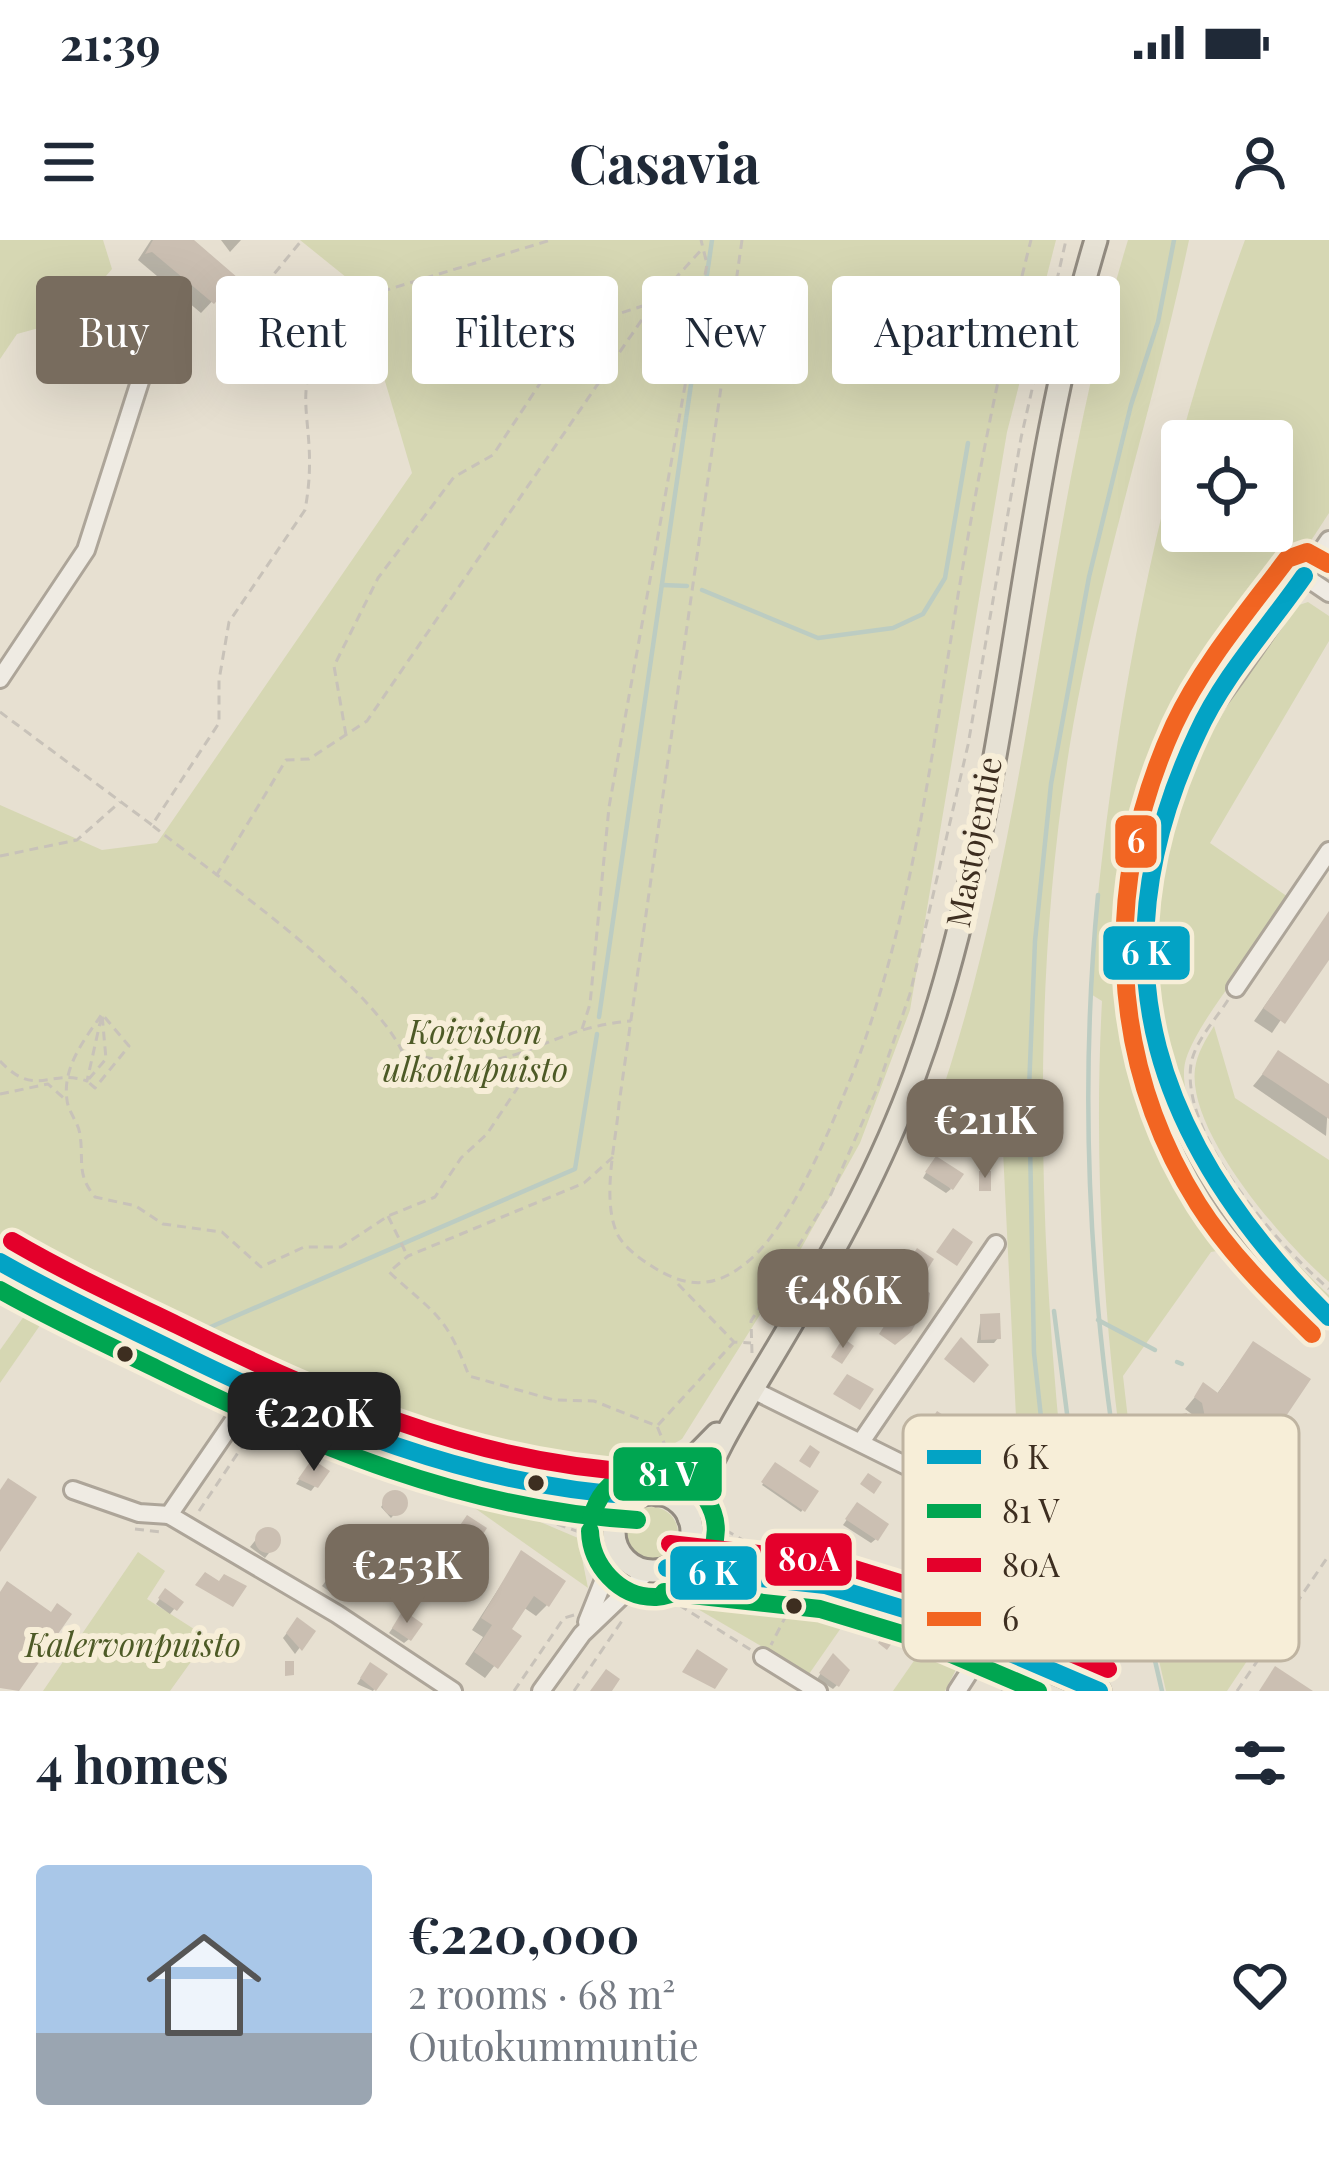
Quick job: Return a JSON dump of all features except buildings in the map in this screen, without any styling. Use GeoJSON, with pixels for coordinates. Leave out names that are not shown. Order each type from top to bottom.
{"type":"FeatureCollection","features":[{"type":"Feature","properties":{"kind":"main road","name":"Mastojentie"},"geometry":{"type":"LineString","coordinates":[[690,1528],[699,1488],[844,1234],[922,1052],[966,900],[1041,468],[1096,240]]}},
{"type":"Feature","properties":{"kind":"main road","name":"Mastojentie"},"geometry":{"type":"LineString","coordinates":[[648,1495],[747,1398]]}},
{"type":"Feature","properties":{"kind":"main road"},"geometry":{"type":"LineString","coordinates":[[825,1585],[657,1570],[629,1563],[616,1537],[622,1508],[648,1495],[677,1502],[690,1528],[715,1551],[903,1609]]}},
{"type":"Feature","properties":{"kind":"main road"},"geometry":{"type":"LineString","coordinates":[[657,1570],[683,1556],[690,1528]]}},
{"type":"Feature","properties":{"kind":"main road"},"geometry":{"type":"LineString","coordinates":[[1031,1661],[1099,1691]]}},
{"type":"Feature","properties":{"kind":"street"},"geometry":{"type":"LineString","coordinates":[[0,679],[86,550],[139,384]]}},
{"type":"Feature","properties":{"kind":"street"},"geometry":{"type":"LineString","coordinates":[[1329,540],[1197,732],[1169,806],[1149,884],[1147,976],[1157,1057],[1184,1136],[1226,1210],[1277,1272],[1329,1317]]}},
{"type":"Feature","properties":{"kind":"street"},"geometry":{"type":"LineString","coordinates":[[1304,577],[1329,593]]}},
{"type":"Feature","properties":{"kind":"street"},"geometry":{"type":"LineString","coordinates":[[1236,988],[1329,851]]}},
{"type":"Feature","properties":{"kind":"street"},"geometry":{"type":"LineString","coordinates":[[861,1442],[996,1244]]}},
{"type":"Feature","properties":{"kind":"street"},"geometry":{"type":"LineString","coordinates":[[0,1262],[254,1390],[527,1499],[592,1514],[616,1537],[582,1634]]}},
{"type":"Feature","properties":{"kind":"street"},"geometry":{"type":"LineString","coordinates":[[170,1515],[254,1390]]}},
{"type":"Feature","properties":{"kind":"street"},"geometry":{"type":"LineString","coordinates":[[747,1398],[903,1464]]}},
{"type":"Feature","properties":{"kind":"street"},"geometry":{"type":"LineString","coordinates":[[458,1471],[597,1496],[648,1495]]}},
{"type":"Feature","properties":{"kind":"street"},"geometry":{"type":"LineString","coordinates":[[74,1490],[139,1513],[170,1515],[183,1528],[337,1614],[453,1691]]}},
{"type":"Feature","properties":{"kind":"street"},"geometry":{"type":"LineString","coordinates":[[541,1691],[582,1634],[657,1570]]}},
{"type":"Feature","properties":{"kind":"street"},"geometry":{"type":"LineString","coordinates":[[763,1657],[818,1691]]}},
{"type":"Feature","properties":{"kind":"street"},"geometry":{"type":"LineString","coordinates":[[957,1691],[976,1661]]}},
{"type":"Feature","properties":{"kind":"path"},"geometry":{"type":"LineString","coordinates":[[273,276],[302,240]]}},
{"type":"Feature","properties":{"kind":"path"},"geometry":{"type":"LineString","coordinates":[[388,289],[551,240]]}},
{"type":"Feature","properties":{"kind":"path"},"geometry":{"type":"LineString","coordinates":[[581,1029],[590,1004],[609,807],[706,264],[701,240]]}},
{"type":"Feature","properties":{"kind":"path"},"geometry":{"type":"LineString","coordinates":[[742,240],[610,1204],[616,1234],[640,1259],[677,1283],[734,1342],[751,1343]]}},
{"type":"Feature","properties":{"kind":"path"},"geometry":{"type":"LineString","coordinates":[[677,1283],[700,1285],[717,1278],[750,1261],[774,1234],[852,1074],[920,827],[966,548],[1031,240]]}},
{"type":"Feature","properties":{"kind":"path"},"geometry":{"type":"LineString","coordinates":[[752,1362],[751,1321],[831,1194],[877,1089],[910,994],[968,745],[1021,438],[1066,240]]}},
{"type":"Feature","properties":{"kind":"path"},"geometry":{"type":"LineString","coordinates":[[678,276],[702,249]]}},
{"type":"Feature","properties":{"kind":"path"},"geometry":{"type":"LineString","coordinates":[[346,735],[334,666],[378,578],[454,477],[493,455],[577,327],[642,306]]}},
{"type":"Feature","properties":{"kind":"path"},"geometry":{"type":"LineString","coordinates":[[216,876],[286,760],[309,759],[367,721],[642,320]]}},
{"type":"Feature","properties":{"kind":"path"},"geometry":{"type":"LineString","coordinates":[[152,825],[219,723],[219,680],[229,622],[305,509],[309,488],[306,384]]}},
{"type":"Feature","properties":{"kind":"path"},"geometry":{"type":"LineString","coordinates":[[0,712],[152,825],[352,988],[388,1022],[402,1051],[445,1064],[505,1062],[581,1029],[632,1021]]}},
{"type":"Feature","properties":{"kind":"path"},"geometry":{"type":"LineString","coordinates":[[0,856],[77,839],[121,802]]}},
{"type":"Feature","properties":{"kind":"path"},"geometry":{"type":"LineString","coordinates":[[1236,988],[1191,1060],[1190,1086],[1233,1181],[1286,1250],[1329,1289]]}},
{"type":"Feature","properties":{"kind":"path"},"geometry":{"type":"LineString","coordinates":[[67,1102],[75,1053],[103,1014]]}},
{"type":"Feature","properties":{"kind":"path"},"geometry":{"type":"LineString","coordinates":[[0,1094],[70,1076],[94,1088],[107,1078],[128,1046],[103,1014]]}},
{"type":"Feature","properties":{"kind":"path"},"geometry":{"type":"LineString","coordinates":[[87,1081],[106,1059],[103,1014]]}},
{"type":"Feature","properties":{"kind":"path"},"geometry":{"type":"LineString","coordinates":[[87,1081],[103,1014]]}},
{"type":"Feature","properties":{"kind":"path"},"geometry":{"type":"LineString","coordinates":[[0,1061],[17,1080],[48,1084],[67,1102],[82,1139],[80,1176],[95,1197],[136,1206],[163,1224],[223,1232],[261,1267],[304,1247],[341,1247],[388,1216],[435,1197],[451,1180],[461,1158],[487,1134],[532,1066],[530,1053]]}},
{"type":"Feature","properties":{"kind":"path"},"geometry":{"type":"LineString","coordinates":[[615,1156],[584,1183],[408,1256],[389,1272],[430,1303],[451,1329],[469,1376],[554,1400],[594,1401],[657,1426]]}},
{"type":"Feature","properties":{"kind":"path"},"geometry":{"type":"LineString","coordinates":[[388,1216],[408,1256]]}},
{"type":"Feature","properties":{"kind":"path"},"geometry":{"type":"LineString","coordinates":[[657,1426],[734,1342]]}},
{"type":"Feature","properties":{"kind":"path"},"geometry":{"type":"LineString","coordinates":[[602,1482],[669,1468],[657,1426]]}},
{"type":"Feature","properties":{"kind":"path"},"geometry":{"type":"LineString","coordinates":[[699,1488],[711,1498],[720,1527],[760,1549]]}},
{"type":"Feature","properties":{"kind":"path"},"geometry":{"type":"LineString","coordinates":[[1299,1599],[1329,1555]]}},
{"type":"Feature","properties":{"kind":"path"},"geometry":{"type":"LineString","coordinates":[[679,1605],[763,1657],[794,1600]]}},
{"type":"Feature","properties":{"kind":"path"},"geometry":{"type":"LineString","coordinates":[[514,1691],[563,1618],[579,1613]]}},
{"type":"Feature","properties":{"kind":"path"},"geometry":{"type":"LineString","coordinates":[[574,1691],[625,1617]]}},
{"type":"Feature","properties":{"kind":"path"},"geometry":{"type":"LineString","coordinates":[[1002,1691],[1014,1661]]}},
{"type":"Feature","properties":{"kind":"path"},"geometry":{"type":"LineString","coordinates":[[1237,1691],[1257,1661]]}},
{"type":"Feature","properties":{"kind":"green space"},"geometry":{"type":"Polygon","coordinates":[[[0,240],[103,240],[112,269],[106,276],[36,276],[36,329],[17,334],[0,359],[0,240]]]}},
{"type":"Feature","properties":{"kind":"green space","name":"Koiviston ulkoilupuisto"},"geometry":{"type":"Polygon","coordinates":[[[300,240],[1056,240],[1047,276],[832,276],[832,384],[1019,384],[1007,432],[910,1010],[860,1143],[798,1254],[682,1439],[618,1463],[534,1467],[486,1457],[369,1418],[208,1349],[0,1240],[0,805],[102,850],[157,843],[412,473],[386,384],[388,276],[345,276],[300,240]]]}},
{"type":"Feature","properties":{"kind":"green space"},"geometry":{"type":"Polygon","coordinates":[[[1128,240],[1189,240],[1073,726],[1057,842],[1043,1075],[1044,1192],[1058,1415],[1016,1415],[1002,1130],[936,1109],[995,894],[1091,384],[1120,384],[1118,276],[1128,240]]]}},
{"type":"Feature","properties":{"kind":"green space"},"geometry":{"type":"Polygon","coordinates":[[[1245,240],[1329,240],[1329,513],[1205,703],[1168,777],[1142,863],[1135,937],[1141,1026],[1179,1152],[1230,1232],[1228,1249],[1211,1252],[1123,1376],[1128,1415],[1118,1415],[1103,1260],[1102,1001],[1089,993],[1109,801],[1161,517],[1161,552],[1293,552],[1293,420],[1186,420],[1245,240]]]}},
{"type":"Feature","properties":{"kind":"green space"},"geometry":{"type":"Polygon","coordinates":[[[1308,602],[1329,616],[1329,641],[1210,843],[1288,897],[1288,907],[1193,1042],[1186,1059],[1185,1086],[1211,1151],[1259,1220],[1329,1295],[1329,1306],[1252,1228],[1201,1149],[1179,1096],[1164,1041],[1156,984],[1155,926],[1162,870],[1176,814],[1197,761],[1231,701],[1296,606],[1308,602]]]}},
{"type":"Feature","properties":{"kind":"green space"},"geometry":{"type":"Polygon","coordinates":[[[1214,1026],[1235,1098],[1329,1160],[1329,1282],[1265,1214],[1206,1123],[1195,1069],[1214,1026]]]}},
{"type":"Feature","properties":{"kind":"green space"},"geometry":{"type":"Polygon","coordinates":[[[27,1312],[43,1321],[0,1383],[0,1350],[27,1312]]]}},
{"type":"Feature","properties":{"kind":"green space"},"geometry":{"type":"Polygon","coordinates":[[[452,1492],[498,1504],[578,1538],[588,1588],[452,1492]]]}},
{"type":"Feature","properties":{"kind":"green space"},"geometry":{"type":"Polygon","coordinates":[[[652,1507],[670,1515],[678,1533],[670,1551],[652,1559],[634,1551],[626,1533],[634,1515],[652,1507]]]}},
{"type":"Feature","properties":{"kind":"green space","name":"Kalervonpuisto"},"geometry":{"type":"Polygon","coordinates":[[[138,1552],[165,1571],[147,1599],[208,1638],[170,1691],[43,1691],[138,1552]]]}},
{"type":"Feature","properties":{"kind":"green space"},"geometry":{"type":"Polygon","coordinates":[[[702,1576],[678,1599],[658,1587],[633,1593],[648,1583],[702,1576]]]}},
{"type":"Feature","properties":{"kind":"green space"},"geometry":{"type":"Polygon","coordinates":[[[711,1585],[850,1615],[809,1674],[696,1608],[711,1585]]]}},
{"type":"Feature","properties":{"kind":"green space"},"geometry":{"type":"Polygon","coordinates":[[[914,1661],[960,1661],[945,1691],[893,1691],[914,1661]]]}},
{"type":"Feature","properties":{"kind":"green space"},"geometry":{"type":"Polygon","coordinates":[[[1159,1661],[1247,1661],[1227,1691],[1166,1691],[1159,1661]]]}},
{"type":"Feature","properties":{"kind":"waterway"},"geometry":{"type":"LineString","coordinates":[[599,1017],[712,240]]}},
{"type":"Feature","properties":{"kind":"waterway"},"geometry":{"type":"LineString","coordinates":[[1041,1415],[1034,1353],[1029,1089],[1035,941],[1051,784],[1089,577],[1131,405],[1158,322],[1174,240]]}},
{"type":"Feature","properties":{"kind":"waterway"},"geometry":{"type":"LineString","coordinates":[[702,590],[818,638],[893,628],[923,614],[945,578],[968,443]]}},
{"type":"Feature","properties":{"kind":"waterway"},"geometry":{"type":"LineString","coordinates":[[662,585],[687,586]]}},
{"type":"Feature","properties":{"kind":"waterway"},"geometry":{"type":"LineString","coordinates":[[1098,895],[1088,1095],[1090,1196],[1111,1415]]}},
{"type":"Feature","properties":{"kind":"waterway"},"geometry":{"type":"LineString","coordinates":[[206,1329],[575,1169],[597,1034]]}},
{"type":"Feature","properties":{"kind":"waterway"},"geometry":{"type":"LineString","coordinates":[[1054,1311],[1067,1415]]}},
{"type":"Feature","properties":{"kind":"waterway"},"geometry":{"type":"LineString","coordinates":[[1098,1320],[1155,1350]]}},
{"type":"Feature","properties":{"kind":"waterway"},"geometry":{"type":"LineString","coordinates":[[1177,1362],[1182,1364]]}},
{"type":"Feature","properties":{"kind":"waterway"},"geometry":{"type":"LineString","coordinates":[[1155,1661],[1162,1691]]}},
{"type":"Feature","properties":{"kind":"transit line","name":"6"},"geometry":{"type":"LineString","coordinates":[[1312,1334],[1223,1239],[1168,1148],[1145,1089],[1131,1029],[1126,906],[1151,784],[1198,681],[1287,559],[1307,552],[1329,564]]}},
{"type":"Feature","properties":{"kind":"transit line"},"geometry":{"type":"LineString","coordinates":[[1304,576],[1233,672],[1197,734],[1165,818],[1148,898],[1146,975],[1158,1048],[1183,1118],[1221,1187],[1270,1253],[1329,1317]]}},
{"type":"Feature","properties":{"kind":"transit line","name":"80A"},"geometry":{"type":"LineString","coordinates":[[12,1241],[233,1352],[344,1401],[517,1456],[639,1472]]}},
{"type":"Feature","properties":{"kind":"transit line"},"geometry":{"type":"LineString","coordinates":[[0,1262],[283,1402],[397,1446],[515,1479],[638,1496]]}},
{"type":"Feature","properties":{"kind":"transit line"},"geometry":{"type":"LineString","coordinates":[[0,1290],[215,1397],[389,1469],[510,1503],[637,1520]]}},
{"type":"Feature","properties":{"kind":"transit line"},"geometry":{"type":"LineString","coordinates":[[590,1531],[596,1556],[610,1577],[630,1592],[656,1597],[676,1592],[693,1580],[715,1539],[713,1512],[699,1491],[678,1476],[653,1470],[627,1474],[606,1490],[591,1519]]}},
{"type":"Feature","properties":{"kind":"transit line","name":"80A"},"geometry":{"type":"LineString","coordinates":[[670,1544],[832,1562],[903,1584]]}},
{"type":"Feature","properties":{"kind":"transit line"},"geometry":{"type":"LineString","coordinates":[[667,1568],[825,1585],[903,1609]]}},
{"type":"Feature","properties":{"kind":"transit line"},"geometry":{"type":"LineString","coordinates":[[664,1592],[820,1609],[903,1634]]}},
{"type":"Feature","properties":{"kind":"transit line"},"geometry":{"type":"LineString","coordinates":[[968,1661],[1038,1691]]}},
{"type":"Feature","properties":{"kind":"transit line"},"geometry":{"type":"LineString","coordinates":[[1029,1661],[1099,1691]]}},
{"type":"Feature","properties":{"kind":"transit line","name":"80A"},"geometry":{"type":"LineString","coordinates":[[1089,1661],[1108,1669]]}}]}
